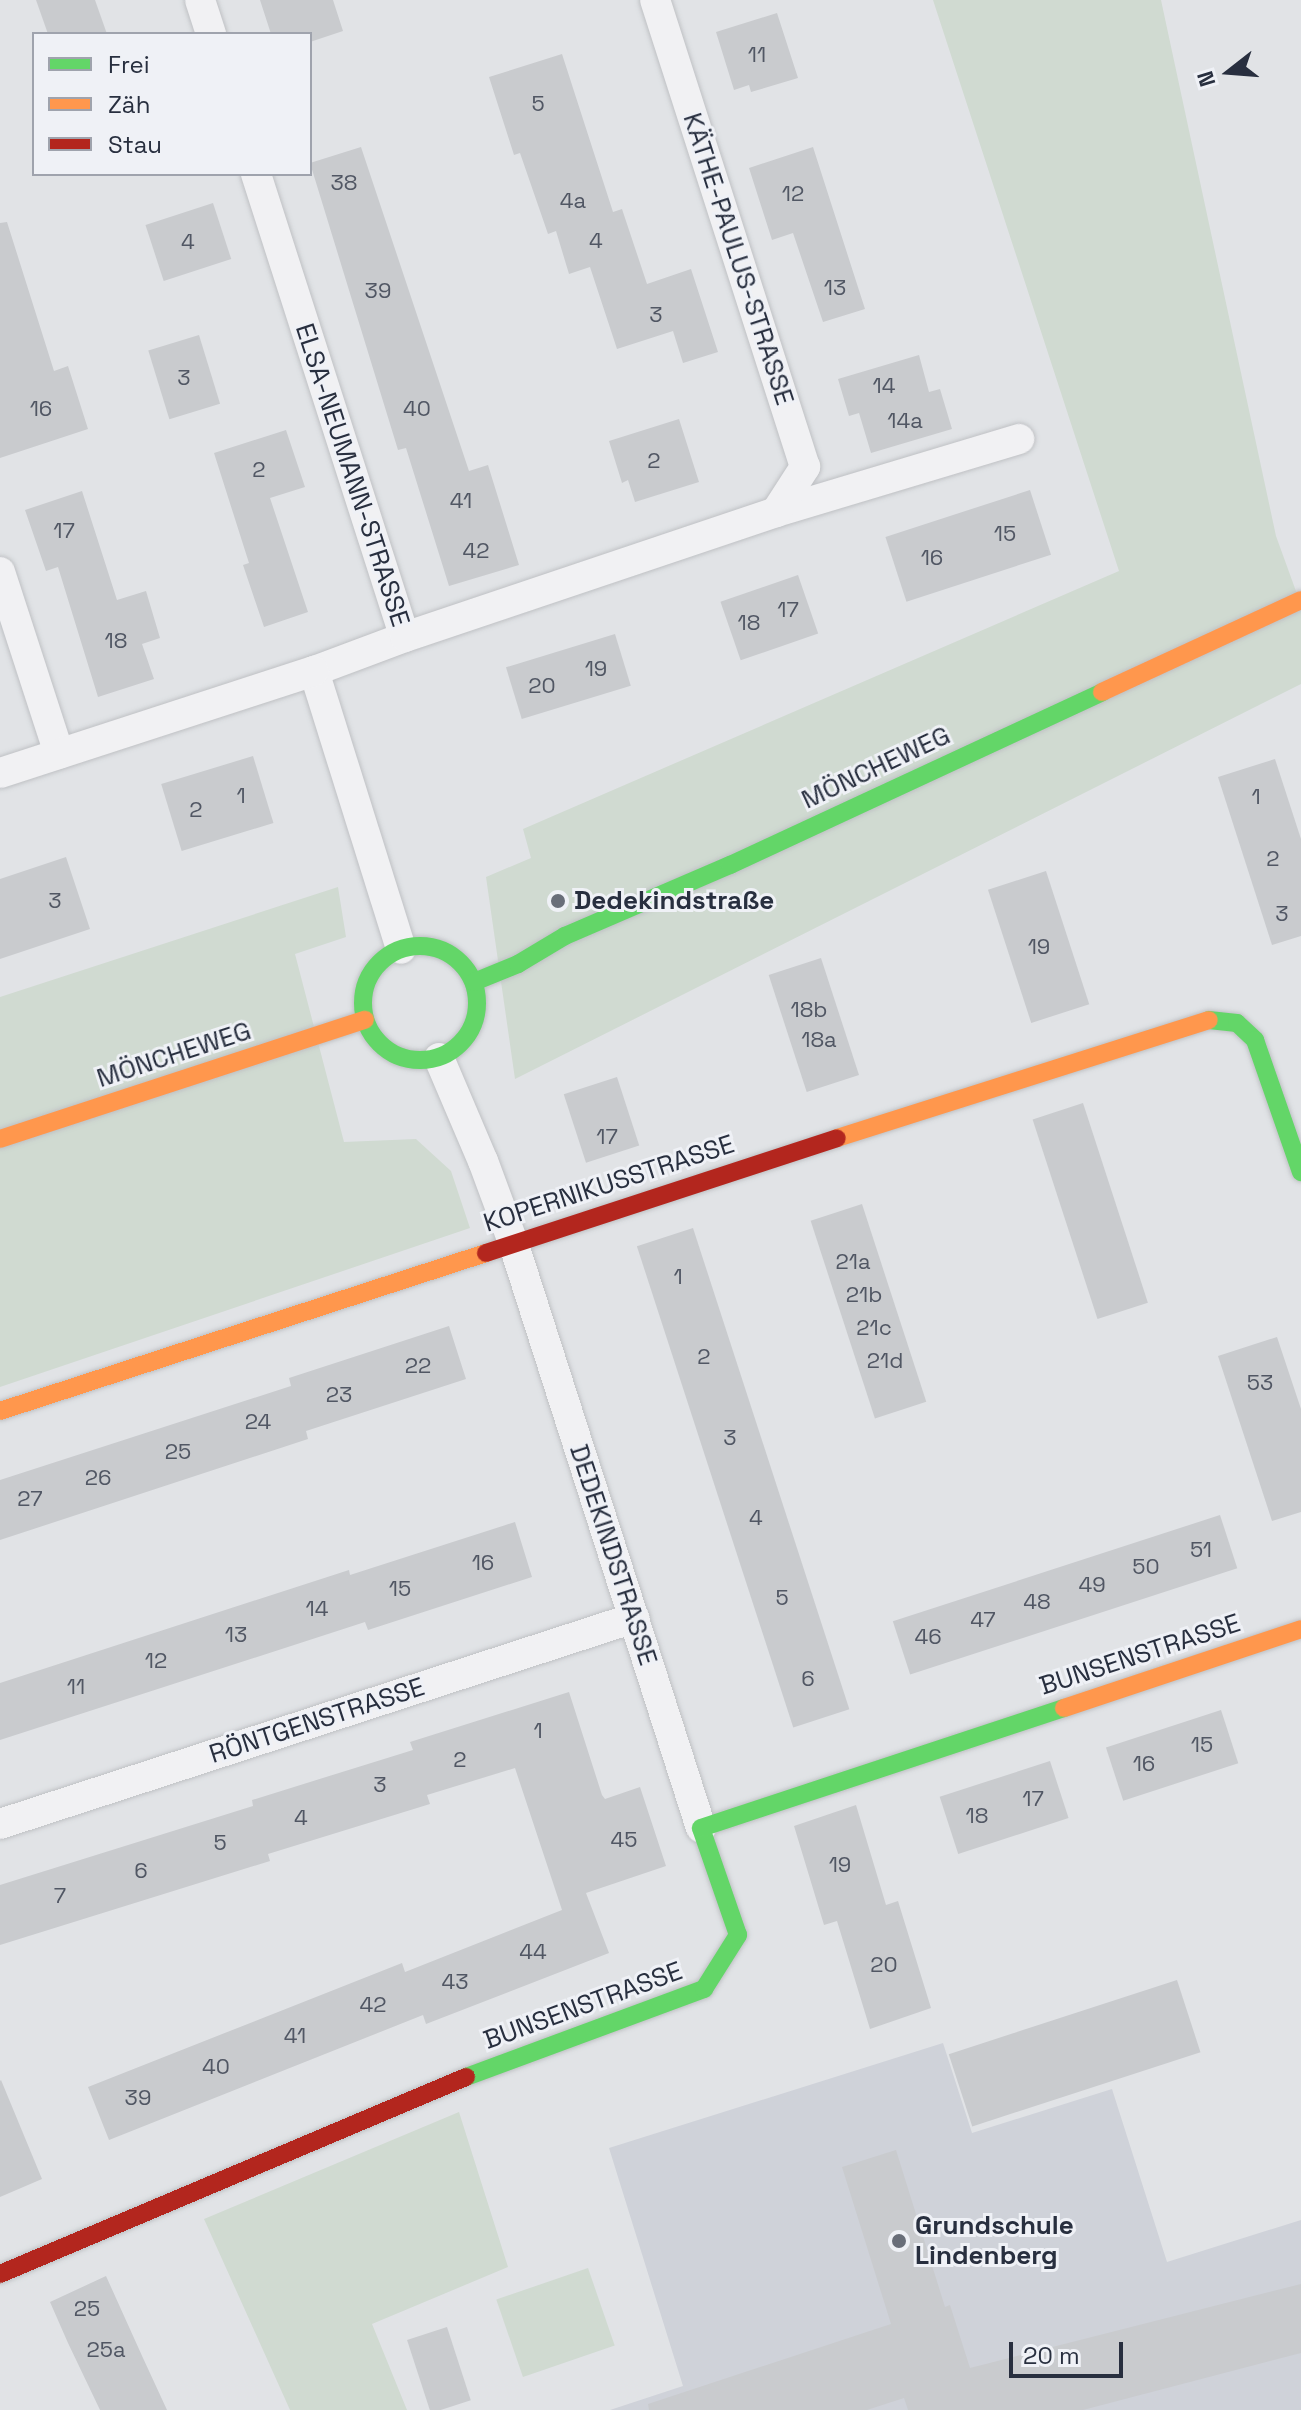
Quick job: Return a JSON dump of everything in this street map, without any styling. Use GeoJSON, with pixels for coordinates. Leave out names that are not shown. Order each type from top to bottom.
{"type":"FeatureCollection","features":[{"type":"Feature","properties":{"kind":"street"},"geometry":{"type":"LineString","coordinates":[[200,0],[210,32]]}},
{"type":"Feature","properties":{"kind":"street","name":"KÄTHE-PAULUS-STRASSE"},"geometry":{"type":"LineString","coordinates":[[655,0],[805,467],[776,512]]}},
{"type":"Feature","properties":{"kind":"street","name":"ELSA-NEUMANN-STRASSE"},"geometry":{"type":"LineString","coordinates":[[0,773],[314,671],[405,637],[257,176]]}},
{"type":"Feature","properties":{"kind":"street"},"geometry":{"type":"LineString","coordinates":[[405,637],[776,512],[1019,439]]}},
{"type":"Feature","properties":{"kind":"street"},"geometry":{"type":"LineString","coordinates":[[0,572],[59,754]]}},
{"type":"Feature","properties":{"kind":"street","name":"MÖNCHEWEG"},"geometry":{"type":"LineString","coordinates":[[474,982],[518,964],[565,936],[730,865],[1301,600]]}},
{"type":"Feature","properties":{"kind":"street"},"geometry":{"type":"LineString","coordinates":[[314,671],[401,949]]}},
{"type":"Feature","properties":{"kind":"street"},"geometry":{"type":"LineString","coordinates":[[422,945],[444,951],[462,963],[474,982],[478,1000],[468,1036],[455,1049],[439,1058],[416,1061],[394,1055],[376,1040],[365,1020],[363,998],[369,978],[382,960],[401,949],[422,945]]}},
{"type":"Feature","properties":{"kind":"street","name":"KOPERNIKUSSTRASSE"},"geometry":{"type":"LineString","coordinates":[[0,1411],[1192,1023],[1214,1019],[1237,1023],[1255,1040],[1301,1172]]}},
{"type":"Feature","properties":{"kind":"street","name":"MÖNCHEWEG"},"geometry":{"type":"LineString","coordinates":[[0,1139],[365,1020]]}},
{"type":"Feature","properties":{"kind":"street","name":"DEDEKINDSTRASSE"},"geometry":{"type":"LineString","coordinates":[[439,1058],[513,1242],[701,1828]]}},
{"type":"Feature","properties":{"kind":"street","name":"RÖNTGENSTRASSE"},"geometry":{"type":"LineString","coordinates":[[0,1824],[634,1618]]}},
{"type":"Feature","properties":{"kind":"street","name":"BUNSENSTRASSE"},"geometry":{"type":"LineString","coordinates":[[0,2274],[445,2085],[704,1989],[738,1935],[701,1828],[1301,1629]]}},
{"type":"Feature","properties":{"kind":"shaded area"},"geometry":{"type":"Polygon","coordinates":[[[933,0],[1161,0],[1276,536],[1301,605],[1301,684],[515,1079],[486,877],[531,858],[523,829],[1119,571],[933,0]]]}},
{"type":"Feature","properties":{"kind":"shaded area"},"geometry":{"type":"Polygon","coordinates":[[[338,887],[346,937],[295,954],[344,1142],[416,1139],[451,1171],[470,1228],[0,1387],[0,997],[338,887]]]}},
{"type":"Feature","properties":{"kind":"shaded area","name":"Grundschule Lindenberg"},"geometry":{"type":"Polygon","coordinates":[[[943,2043],[972,2133],[1112,2089],[1167,2262],[1301,2220],[1301,2410],[610,2410],[683,2386],[609,2148],[943,2043]]]}},
{"type":"Feature","properties":{"kind":"shaded area"},"geometry":{"type":"Polygon","coordinates":[[[459,2112],[508,2267],[372,2324],[407,2410],[290,2410],[204,2219],[459,2112]]]}},
{"type":"Feature","properties":{"kind":"shaded area"},"geometry":{"type":"Polygon","coordinates":[[[588,2268],[615,2346],[523,2377],[496,2300],[588,2268]]]}},
{"type":"Feature","properties":{"kind":"building"},"geometry":{"type":"Polygon","coordinates":[[[36,0],[95,0],[106,32],[47,32],[36,0]]]}},
{"type":"Feature","properties":{"kind":"building"},"geometry":{"type":"Polygon","coordinates":[[[260,0],[333,0],[343,31],[312,41],[312,32],[270,32],[260,0]]]}},
{"type":"Feature","properties":{"kind":"building"},"geometry":{"type":"Polygon","coordinates":[[[777,13],[798,78],[751,92],[749,85],[734,90],[716,32],[777,13]]]}},
{"type":"Feature","properties":{"kind":"building"},"geometry":{"type":"Polygon","coordinates":[[[562,54],[613,212],[622,209],[647,284],[691,269],[718,352],[683,363],[673,331],[617,349],[590,267],[569,274],[556,231],[548,234],[520,153],[514,155],[489,77],[562,54]]]}},
{"type":"Feature","properties":{"kind":"building"},"geometry":{"type":"Polygon","coordinates":[[[361,147],[469,471],[488,465],[519,565],[449,586],[406,448],[398,450],[312,162],[361,147]]]}},
{"type":"Feature","properties":{"kind":"building"},"geometry":{"type":"Polygon","coordinates":[[[813,147],[865,309],[823,322],[793,233],[772,240],[749,168],[813,147]]]}},
{"type":"Feature","properties":{"kind":"building"},"geometry":{"type":"Polygon","coordinates":[[[213,203],[231,259],[164,281],[145,225],[213,203]]]}},
{"type":"Feature","properties":{"kind":"building"},"geometry":{"type":"Polygon","coordinates":[[[7,222],[54,371],[68,366],[88,429],[0,458],[0,223],[7,222]]]}},
{"type":"Feature","properties":{"kind":"building"},"geometry":{"type":"Polygon","coordinates":[[[199,335],[220,404],[169,419],[148,350],[199,335]]]}},
{"type":"Feature","properties":{"kind":"building"},"geometry":{"type":"Polygon","coordinates":[[[919,355],[929,392],[940,389],[952,429],[871,453],[859,413],[849,416],[838,379],[919,355]]]}},
{"type":"Feature","properties":{"kind":"building"},"geometry":{"type":"Polygon","coordinates":[[[679,419],[699,482],[635,502],[628,480],[622,483],[609,441],[679,419]]]}},
{"type":"Feature","properties":{"kind":"building"},"geometry":{"type":"Polygon","coordinates":[[[286,430],[305,487],[270,498],[308,612],[264,627],[243,565],[249,563],[214,453],[286,430]]]}},
{"type":"Feature","properties":{"kind":"building"},"geometry":{"type":"Polygon","coordinates":[[[1030,490],[1051,555],[906,602],[885,537],[1030,490]]]}},
{"type":"Feature","properties":{"kind":"building"},"geometry":{"type":"Polygon","coordinates":[[[82,491],[117,600],[146,591],[160,638],[142,644],[154,679],[98,697],[58,567],[46,571],[25,510],[82,491]]]}},
{"type":"Feature","properties":{"kind":"building"},"geometry":{"type":"Polygon","coordinates":[[[798,575],[818,634],[741,660],[720,602],[798,575]]]}},
{"type":"Feature","properties":{"kind":"building"},"geometry":{"type":"Polygon","coordinates":[[[615,634],[631,686],[522,719],[506,667],[615,634]]]}},
{"type":"Feature","properties":{"kind":"building"},"geometry":{"type":"Polygon","coordinates":[[[253,756],[273,823],[182,851],[161,784],[253,756]]]}},
{"type":"Feature","properties":{"kind":"building"},"geometry":{"type":"Polygon","coordinates":[[[1275,759],[1301,839],[1301,936],[1272,945],[1218,777],[1275,759]]]}},
{"type":"Feature","properties":{"kind":"building"},"geometry":{"type":"Polygon","coordinates":[[[66,857],[90,929],[0,959],[0,879],[66,857]]]}},
{"type":"Feature","properties":{"kind":"building"},"geometry":{"type":"Polygon","coordinates":[[[1046,871],[1089,1004],[1031,1023],[988,890],[1046,871]]]}},
{"type":"Feature","properties":{"kind":"building"},"geometry":{"type":"Polygon","coordinates":[[[821,958],[859,1075],[807,1092],[769,975],[821,958]]]}},
{"type":"Feature","properties":{"kind":"building"},"geometry":{"type":"Polygon","coordinates":[[[617,1077],[639,1145],[586,1163],[564,1094],[617,1077]]]}},
{"type":"Feature","properties":{"kind":"building"},"geometry":{"type":"Polygon","coordinates":[[[1083,1103],[1148,1303],[1097,1319],[1033,1119],[1083,1103]]]}},
{"type":"Feature","properties":{"kind":"building"},"geometry":{"type":"Polygon","coordinates":[[[862,1204],[926,1402],[875,1419],[811,1221],[862,1204]]]}},
{"type":"Feature","properties":{"kind":"building"},"geometry":{"type":"Polygon","coordinates":[[[693,1228],[849,1709],[793,1727],[637,1246],[693,1228]]]}},
{"type":"Feature","properties":{"kind":"building"},"geometry":{"type":"Polygon","coordinates":[[[449,1326],[466,1379],[306,1431],[308,1439],[0,1540],[0,1480],[291,1386],[289,1378],[449,1326]]]}},
{"type":"Feature","properties":{"kind":"building"},"geometry":{"type":"Polygon","coordinates":[[[1277,1337],[1301,1409],[1301,1512],[1272,1521],[1218,1356],[1277,1337]]]}},
{"type":"Feature","properties":{"kind":"building"},"geometry":{"type":"Polygon","coordinates":[[[1220,1515],[1237,1568],[910,1675],[893,1621],[1220,1515]]]}},
{"type":"Feature","properties":{"kind":"building"},"geometry":{"type":"Polygon","coordinates":[[[515,1522],[532,1577],[368,1630],[365,1622],[0,1740],[0,1683],[349,1570],[350,1575],[515,1522]]]}},
{"type":"Feature","properties":{"kind":"building"},"geometry":{"type":"Polygon","coordinates":[[[569,1692],[602,1795],[605,1799],[640,1787],[666,1866],[586,1893],[609,1953],[426,2024],[423,2015],[109,2140],[88,2087],[402,1963],[405,1972],[562,1910],[515,1768],[427,1795],[430,1804],[268,1854],[270,1861],[0,1945],[0,1885],[253,1806],[252,1800],[413,1750],[410,1742],[569,1692]]]}},
{"type":"Feature","properties":{"kind":"building"},"geometry":{"type":"Polygon","coordinates":[[[1221,1710],[1238,1763],[1123,1801],[1106,1747],[1221,1710]]]}},
{"type":"Feature","properties":{"kind":"building"},"geometry":{"type":"Polygon","coordinates":[[[1050,1761],[1069,1818],[958,1854],[940,1797],[1050,1761]]]}},
{"type":"Feature","properties":{"kind":"building"},"geometry":{"type":"Polygon","coordinates":[[[856,1805],[886,1905],[898,1901],[931,2008],[870,2029],[837,1921],[824,1925],[794,1826],[856,1805]]]}},
{"type":"Feature","properties":{"kind":"building"},"geometry":{"type":"Polygon","coordinates":[[[1177,1980],[1200,2052],[972,2126],[949,2054],[1177,1980]]]}},
{"type":"Feature","properties":{"kind":"building"},"geometry":{"type":"Polygon","coordinates":[[[0,2081],[42,2179],[0,2197],[0,2081]]]}},
{"type":"Feature","properties":{"kind":"building"},"geometry":{"type":"Polygon","coordinates":[[[896,2150],[945,2307],[950,2305],[970,2368],[1301,2284],[1301,2353],[1083,2410],[908,2410],[904,2398],[867,2410],[649,2410],[648,2404],[891,2324],[842,2167],[896,2150]]]}},
{"type":"Feature","properties":{"kind":"building"},"geometry":{"type":"Polygon","coordinates":[[[106,2276],[167,2410],[100,2410],[68,2343],[50,2302],[106,2276]]]}},
{"type":"Feature","properties":{"kind":"building"},"geometry":{"type":"Polygon","coordinates":[[[447,2327],[471,2400],[441,2410],[430,2410],[407,2340],[447,2327]]]}},
{"type":"Feature","properties":{"kind":"traffic: fast"},"geometry":{"type":"LineString","coordinates":[[474,982],[518,964],[565,936],[730,865],[1102,692]]}},
{"type":"Feature","properties":{"kind":"traffic: fast"},"geometry":{"type":"LineString","coordinates":[[420,946],[442,950],[460,963],[473,981],[477,1003],[473,1025],[460,1043],[442,1056],[420,1060],[398,1056],[380,1043],[367,1025],[363,1003],[367,981],[380,963],[398,950],[420,946]]}},
{"type":"Feature","properties":{"kind":"traffic: fast"},"geometry":{"type":"LineString","coordinates":[[1209,1020],[1237,1023],[1255,1040],[1301,1172]]}},
{"type":"Feature","properties":{"kind":"traffic: fast"},"geometry":{"type":"LineString","coordinates":[[466,2077],[704,1989],[738,1935],[701,1828],[1064,1708]]}},
{"type":"Feature","properties":{"kind":"traffic: slow"},"geometry":{"type":"LineString","coordinates":[[1102,692],[1301,600]]}},
{"type":"Feature","properties":{"kind":"traffic: slow"},"geometry":{"type":"LineString","coordinates":[[0,1139],[365,1020]]}},
{"type":"Feature","properties":{"kind":"traffic: slow"},"geometry":{"type":"LineString","coordinates":[[837,1138],[1209,1020]]}},
{"type":"Feature","properties":{"kind":"traffic: slow"},"geometry":{"type":"LineString","coordinates":[[0,1411],[486,1253]]}},
{"type":"Feature","properties":{"kind":"traffic: slow"},"geometry":{"type":"LineString","coordinates":[[1064,1708],[1301,1629]]}},
{"type":"Feature","properties":{"kind":"traffic: jam"},"geometry":{"type":"LineString","coordinates":[[486,1253],[837,1138]]}},
{"type":"Feature","properties":{"kind":"traffic: jam"},"geometry":{"type":"LineString","coordinates":[[0,2274],[466,2077]]}},
{"type":"Feature","properties":{"kind":"place","name":"Dedekindstraße"},"geometry":{"type":"Point","coordinates":[558,901]}},
{"type":"Feature","properties":{"kind":"place","name":"Grundschule Lindenberg"},"geometry":{"type":"Point","coordinates":[899,2241]}}]}
